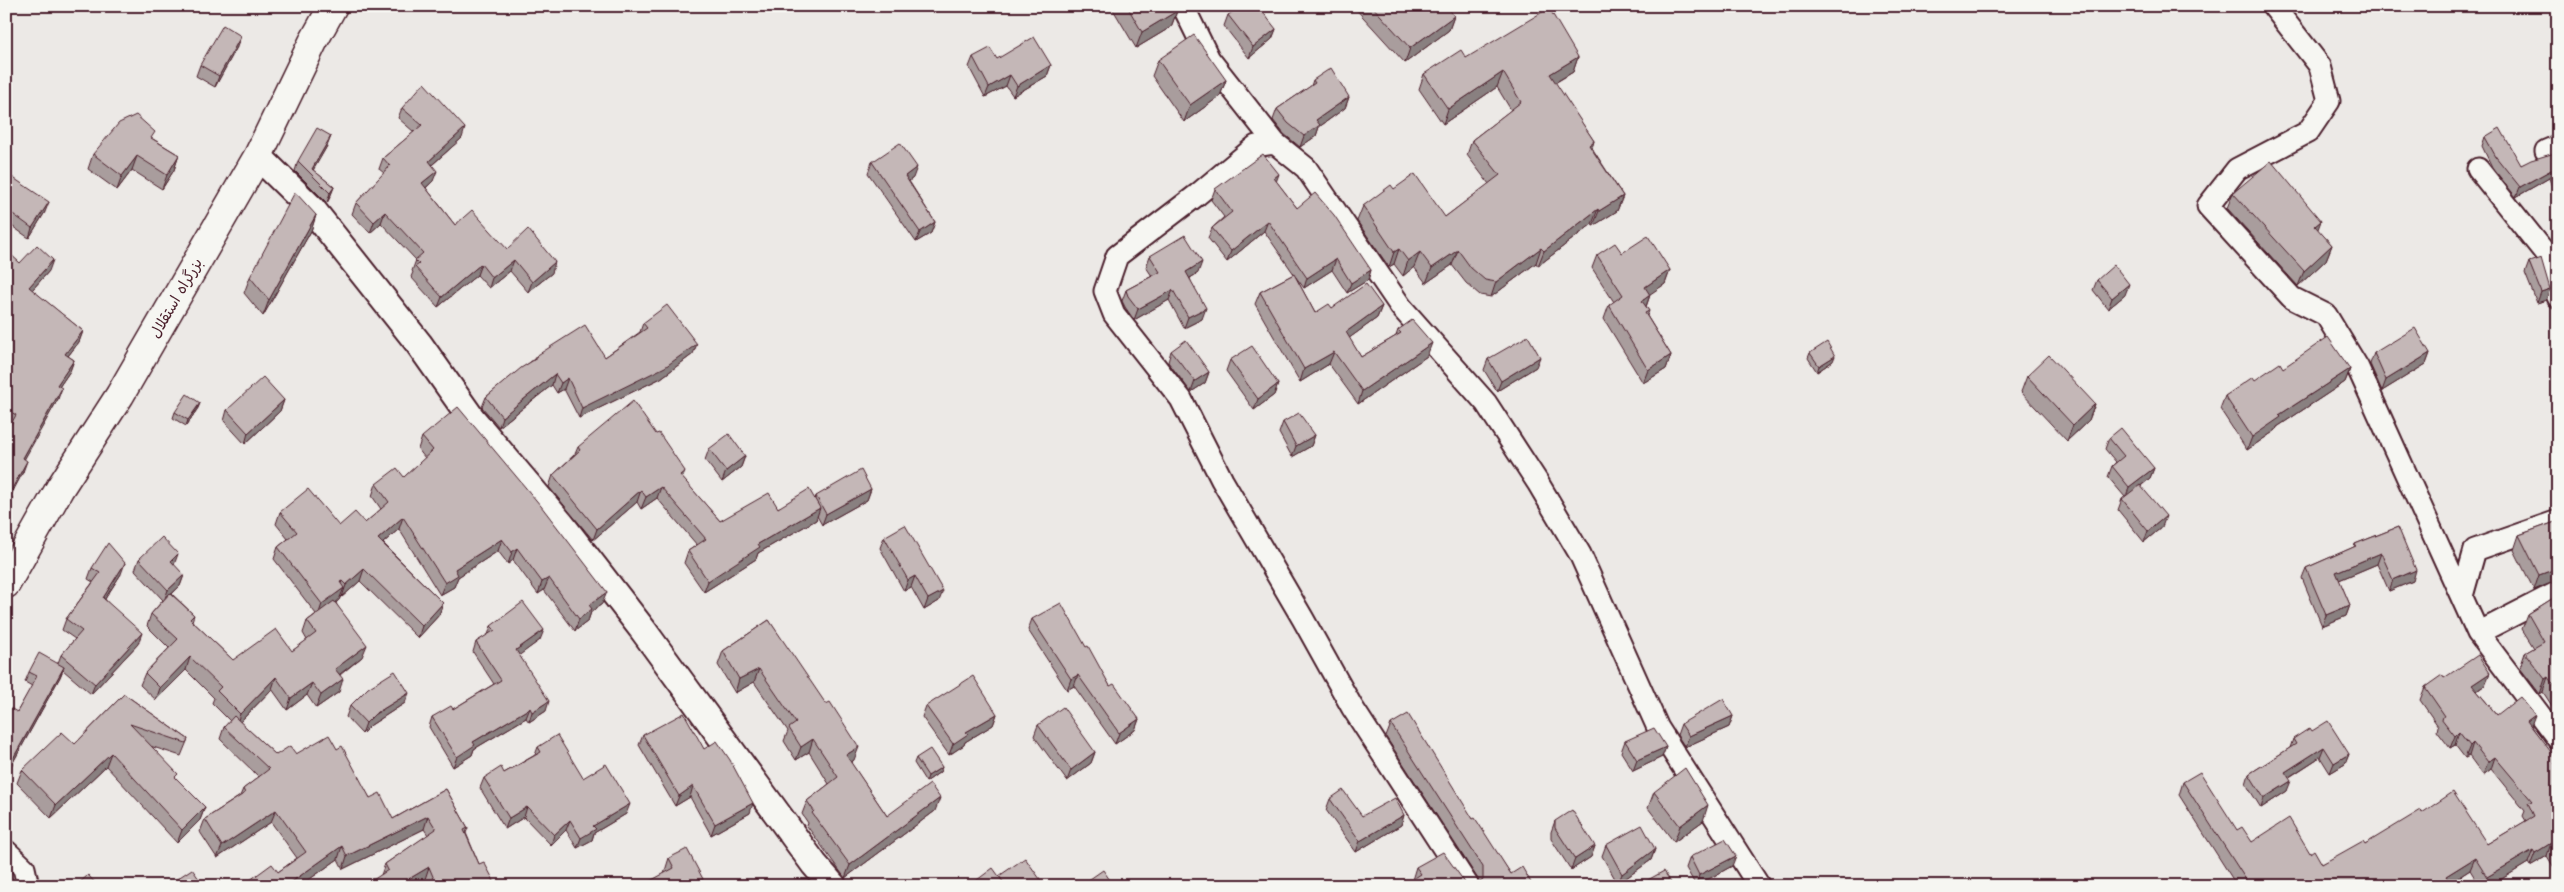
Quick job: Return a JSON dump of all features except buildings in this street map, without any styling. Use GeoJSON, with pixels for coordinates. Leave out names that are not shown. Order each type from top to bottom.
{"type":"FeatureCollection","features":[{"type":"Feature","properties":{"kind":"highway","name":"بزرگراه استقلال"},"geometry":{"type":"LineString","coordinates":[[6,584],[60,488],[120,395],[258,156],[313,42],[333,6]]}},
{"type":"Feature","properties":{"kind":"street"},"geometry":{"type":"LineString","coordinates":[[1182,6],[1209,59],[1275,143],[1306,168],[1401,307],[1491,411],[1538,483],[1580,554],[1658,728],[1759,886]]}},
{"type":"Feature","properties":{"kind":"street"},"geometry":{"type":"LineString","coordinates":[[2273,6],[2320,66],[2328,101],[2308,132],[2237,169],[2208,206],[2292,298],[2326,315],[2358,368],[2478,633],[2558,739]]}},
{"type":"Feature","properties":{"kind":"street"},"geometry":{"type":"LineString","coordinates":[[1275,143],[1256,146],[1197,195],[1117,256],[1105,291],[1114,314],[1181,399],[1222,480],[1304,619],[1352,707],[1468,886]]}},
{"type":"Feature","properties":{"kind":"street"},"geometry":{"type":"LineString","coordinates":[[258,156],[312,208],[419,344],[472,419],[561,524],[644,630],[814,864],[833,886]]}},
{"type":"Feature","properties":{"kind":"street"},"geometry":{"type":"LineString","coordinates":[[2478,169],[2546,254],[2558,297]]}},
{"type":"Feature","properties":{"kind":"street"},"geometry":{"type":"LineString","coordinates":[[2462,596],[2475,550],[2558,521]]}},
{"type":"Feature","properties":{"kind":"street"},"geometry":{"type":"LineString","coordinates":[[2478,633],[2558,592]]}},
{"type":"Feature","properties":{"kind":"street"},"geometry":{"type":"LineString","coordinates":[[6,852],[24,868],[28,886]]}}]}
